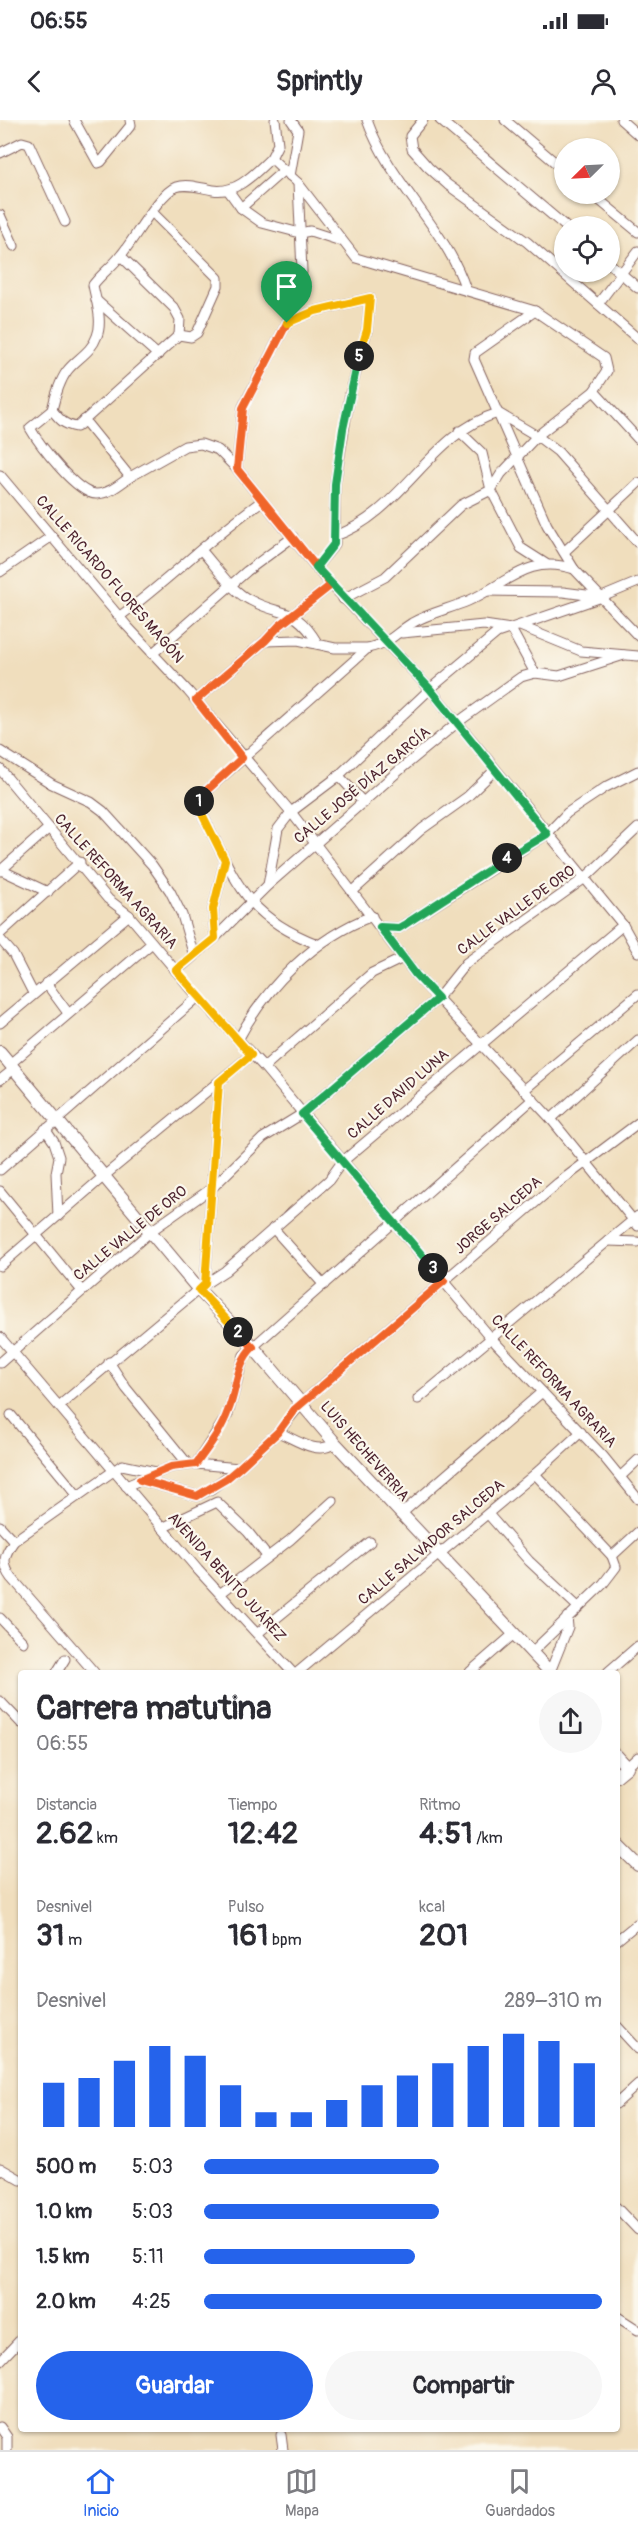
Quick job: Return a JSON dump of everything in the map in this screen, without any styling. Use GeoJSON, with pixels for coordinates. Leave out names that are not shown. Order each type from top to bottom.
{"type":"FeatureCollection","features":[{"type":"Feature","properties":{"kind":"street"},"geometry":{"type":"LineString","coordinates":[[74,120],[98,163],[131,125],[130,120]]}},
{"type":"Feature","properties":{"kind":"street"},"geometry":{"type":"LineString","coordinates":[[275,120],[278,144],[271,158],[242,183],[228,190],[174,187],[152,212],[121,256],[93,285],[98,335],[87,355],[68,369],[55,396],[52,410],[30,428],[53,459],[84,490],[94,495],[104,493],[185,446],[209,445],[237,469],[343,599],[430,689],[623,925],[637,948]]}},
{"type":"Feature","properties":{"kind":"street"},"geometry":{"type":"LineString","coordinates":[[241,208],[287,173],[298,130],[291,120]]}},
{"type":"Feature","properties":{"kind":"street"},"geometry":{"type":"LineString","coordinates":[[367,120],[391,172],[458,266],[466,290]]}},
{"type":"Feature","properties":{"kind":"street"},"geometry":{"type":"LineString","coordinates":[[423,120],[410,136],[410,143],[428,167],[448,185],[527,242],[638,339]]}},
{"type":"Feature","properties":{"kind":"street"},"geometry":{"type":"LineString","coordinates":[[440,120],[554,217]]}},
{"type":"Feature","properties":{"kind":"street"},"geometry":{"type":"LineString","coordinates":[[505,120],[554,162]]}},
{"type":"Feature","properties":{"kind":"street"},"geometry":{"type":"LineString","coordinates":[[621,120],[638,135]]}},
{"type":"Feature","properties":{"kind":"street"},"geometry":{"type":"LineString","coordinates":[[0,153],[24,141],[28,144],[65,222]]}},
{"type":"Feature","properties":{"kind":"street"},"geometry":{"type":"LineString","coordinates":[[271,158],[298,183],[356,258],[535,311],[604,358],[607,371],[594,391],[537,436],[491,490],[461,505],[385,577],[343,599]]}},
{"type":"Feature","properties":{"kind":"street"},"geometry":{"type":"LineString","coordinates":[[237,469],[243,408],[287,323],[299,292],[302,271],[298,183]]}},
{"type":"Feature","properties":{"kind":"street"},"geometry":{"type":"LineString","coordinates":[[228,190],[241,208],[262,224],[300,233],[309,231],[346,243]]}},
{"type":"Feature","properties":{"kind":"street"},"geometry":{"type":"LineString","coordinates":[[604,204],[638,232]]}},
{"type":"Feature","properties":{"kind":"street"},"geometry":{"type":"LineString","coordinates":[[152,212],[218,278],[218,286],[198,333],[191,337],[180,335]]}},
{"type":"Feature","properties":{"kind":"street"},"geometry":{"type":"LineString","coordinates":[[0,215],[14,246]]}},
{"type":"Feature","properties":{"kind":"street"},"geometry":{"type":"LineString","coordinates":[[598,304],[638,252]]}},
{"type":"Feature","properties":{"kind":"street"},"geometry":{"type":"LineString","coordinates":[[52,410],[61,422],[77,427],[180,335],[180,319],[174,308],[121,256]]}},
{"type":"Feature","properties":{"kind":"street"},"geometry":{"type":"LineString","coordinates":[[621,273],[638,288]]}},
{"type":"Feature","properties":{"kind":"street"},"geometry":{"type":"LineString","coordinates":[[287,323],[315,311],[370,298],[367,330],[343,429],[334,491],[334,544],[316,567]]}},
{"type":"Feature","properties":{"kind":"street"},"geometry":{"type":"LineString","coordinates":[[96,300],[158,355]]}},
{"type":"Feature","properties":{"kind":"street"},"geometry":{"type":"LineString","coordinates":[[535,311],[475,353],[474,358],[547,525],[574,569],[638,636]]}},
{"type":"Feature","properties":{"kind":"street"},"geometry":{"type":"LineString","coordinates":[[594,391],[638,439]]}},
{"type":"Feature","properties":{"kind":"street"},"geometry":{"type":"LineString","coordinates":[[335,536],[360,526],[380,512],[459,431],[478,418],[498,413],[537,436],[558,453],[638,543]]}},
{"type":"Feature","properties":{"kind":"street"},"geometry":{"type":"LineString","coordinates":[[84,420],[130,477]]}},
{"type":"Feature","properties":{"kind":"street"},"geometry":{"type":"LineString","coordinates":[[459,431],[482,453],[491,490],[521,548],[546,564]]}},
{"type":"Feature","properties":{"kind":"street","name":"CALLE RICARDO FLORES MAGÓN"},"geometry":{"type":"LineString","coordinates":[[1,478],[291,812],[403,958],[551,1119],[636,1221]]}},
{"type":"Feature","properties":{"kind":"street"},"geometry":{"type":"LineString","coordinates":[[564,552],[638,483]]}},
{"type":"Feature","properties":{"kind":"street"},"geometry":{"type":"LineString","coordinates":[[120,616],[156,590],[201,549],[262,501]]}},
{"type":"Feature","properties":{"kind":"street"},"geometry":{"type":"LineString","coordinates":[[0,572],[52,536]]}},
{"type":"Feature","properties":{"kind":"street"},"geometry":{"type":"LineString","coordinates":[[152,654],[233,586],[247,571],[293,537]]}},
{"type":"Feature","properties":{"kind":"street"},"geometry":{"type":"LineString","coordinates":[[201,549],[233,586],[249,600],[293,614],[310,631],[318,644]]}},
{"type":"Feature","properties":{"kind":"street"},"geometry":{"type":"LineString","coordinates":[[265,641],[298,640],[335,648],[368,648],[387,643],[411,624],[485,591],[514,575],[546,564],[574,569]]}},
{"type":"Feature","properties":{"kind":"street"},"geometry":{"type":"LineString","coordinates":[[268,885],[278,829],[291,812],[339,776],[430,689],[497,633],[602,597],[638,582]]}},
{"type":"Feature","properties":{"kind":"street"},"geometry":{"type":"LineString","coordinates":[[196,700],[293,614],[331,585]]}},
{"type":"Feature","properties":{"kind":"street"},"geometry":{"type":"LineString","coordinates":[[485,591],[563,592],[602,597]]}},
{"type":"Feature","properties":{"kind":"street"},"geometry":{"type":"LineString","coordinates":[[400,633],[484,625],[516,627],[581,651],[638,657]]}},
{"type":"Feature","properties":{"kind":"street"},"geometry":{"type":"LineString","coordinates":[[516,627],[535,673]]}},
{"type":"Feature","properties":{"kind":"street"},"geometry":{"type":"LineString","coordinates":[[317,944],[290,934],[262,915],[251,903],[225,860],[201,812],[199,802],[205,792],[242,758],[368,648]]}},
{"type":"Feature","properties":{"kind":"street","name":"CALLE JOSÉ DÍAZ GARCÍA"},"geometry":{"type":"LineString","coordinates":[[176,970],[215,938],[268,885],[458,723],[521,677],[535,673],[559,676],[624,655]]}},
{"type":"Feature","properties":{"kind":"street"},"geometry":{"type":"LineString","coordinates":[[0,751],[52,784],[91,802],[103,811],[152,865],[170,891],[186,924],[194,956]]}},
{"type":"Feature","properties":{"kind":"street","name":"CALLE REFORMA AGRARIA"},"geometry":{"type":"LineString","coordinates":[[0,769],[80,862],[108,899],[129,915],[198,997],[264,1067],[393,1225],[444,1281],[491,1338],[581,1432],[621,1476],[638,1499]]}},
{"type":"Feature","properties":{"kind":"street"},"geometry":{"type":"LineString","coordinates":[[352,892],[422,830],[467,797],[495,770]]}},
{"type":"Feature","properties":{"kind":"street"},"geometry":{"type":"LineString","coordinates":[[380,927],[399,928],[404,925],[547,834],[567,813],[606,787],[638,771]]}},
{"type":"Feature","properties":{"kind":"street"},"geometry":{"type":"LineString","coordinates":[[339,776],[364,803]]}},
{"type":"Feature","properties":{"kind":"street"},"geometry":{"type":"LineString","coordinates":[[48,892],[1,870],[50,828]]}},
{"type":"Feature","properties":{"kind":"street","name":"CALLE VALLE DE ORO"},"geometry":{"type":"LineString","coordinates":[[0,1363],[151,1231],[212,1188],[263,1138],[302,1114],[438,998],[466,963],[585,878],[638,828]]}},
{"type":"Feature","properties":{"kind":"street"},"geometry":{"type":"LineString","coordinates":[[215,938],[213,909],[225,860]]}},
{"type":"Feature","properties":{"kind":"street"},"geometry":{"type":"LineString","coordinates":[[0,934],[80,862]]}},
{"type":"Feature","properties":{"kind":"street"},"geometry":{"type":"LineString","coordinates":[[0,1023],[33,993],[129,915]]}},
{"type":"Feature","properties":{"kind":"street"},"geometry":{"type":"LineString","coordinates":[[238,1040],[249,1019],[304,956],[317,944],[342,929],[372,916]]}},
{"type":"Feature","properties":{"kind":"street","name":"CALLE DAVID LUNA"},"geometry":{"type":"LineString","coordinates":[[59,1406],[109,1362],[225,1271],[329,1180],[342,1162],[623,925]]}},
{"type":"Feature","properties":{"kind":"street"},"geometry":{"type":"LineString","coordinates":[[0,939],[13,954],[33,993]]}},
{"type":"Feature","properties":{"kind":"street"},"geometry":{"type":"LineString","coordinates":[[0,1080],[68,1013],[152,943]]}},
{"type":"Feature","properties":{"kind":"street"},"geometry":{"type":"LineString","coordinates":[[264,1067],[372,973],[403,958]]}},
{"type":"Feature","properties":{"kind":"street"},"geometry":{"type":"LineString","coordinates":[[46,983],[68,1013]]}},
{"type":"Feature","properties":{"kind":"street"},"geometry":{"type":"LineString","coordinates":[[524,1090],[638,994]]}},
{"type":"Feature","properties":{"kind":"street"},"geometry":{"type":"LineString","coordinates":[[0,1170],[198,997]]}},
{"type":"Feature","properties":{"kind":"street"},"geometry":{"type":"LineString","coordinates":[[551,1119],[638,1040]]}},
{"type":"Feature","properties":{"kind":"street","name":"LUIS HECHEVERRIA"},"geometry":{"type":"LineString","coordinates":[[0,1052],[151,1231],[303,1402],[335,1443],[438,1555],[533,1651],[548,1670]]}},
{"type":"Feature","properties":{"kind":"street"},"geometry":{"type":"LineString","coordinates":[[0,1266],[104,1176],[251,1055]]}},
{"type":"Feature","properties":{"kind":"street"},"geometry":{"type":"LineString","coordinates":[[202,1287],[219,1082]]}},
{"type":"Feature","properties":{"kind":"street"},"geometry":{"type":"LineString","coordinates":[[191,1463],[220,1429],[234,1394],[241,1360],[253,1347],[533,1099]]}},
{"type":"Feature","properties":{"kind":"street","name":"JORGE SALCEDA"},"geometry":{"type":"LineString","coordinates":[[197,1496],[219,1484],[239,1468],[278,1432],[303,1402],[558,1183],[638,1123]]}},
{"type":"Feature","properties":{"kind":"street"},"geometry":{"type":"LineString","coordinates":[[45,1129],[54,1142],[59,1157],[56,1173],[58,1216]]}},
{"type":"Feature","properties":{"kind":"street"},"geometry":{"type":"LineString","coordinates":[[0,1191],[81,1291]]}},
{"type":"Feature","properties":{"kind":"street"},"geometry":{"type":"LineString","coordinates":[[418,1399],[608,1241],[636,1221]]}},
{"type":"Feature","properties":{"kind":"street"},"geometry":{"type":"LineString","coordinates":[[273,1228],[324,1285]]}},
{"type":"Feature","properties":{"kind":"street"},"geometry":{"type":"LineString","coordinates":[[608,1241],[638,1242]]}},
{"type":"Feature","properties":{"kind":"street","name":"AVENIDA BENITO JUÁREZ"},"geometry":{"type":"LineString","coordinates":[[0,1337],[162,1528],[290,1670]]}},
{"type":"Feature","properties":{"kind":"street"},"geometry":{"type":"LineString","coordinates":[[109,1362],[122,1383],[191,1463]]}},
{"type":"Feature","properties":{"kind":"street"},"geometry":{"type":"LineString","coordinates":[[401,1514],[542,1392]]}},
{"type":"Feature","properties":{"kind":"street"},"geometry":{"type":"LineString","coordinates":[[11,1415],[78,1496]]}},
{"type":"Feature","properties":{"kind":"street"},"geometry":{"type":"LineString","coordinates":[[278,1432],[315,1449],[326,1449],[335,1443]]}},
{"type":"Feature","properties":{"kind":"street","name":"CALLE SALVADOR SALCEDA"},"geometry":{"type":"LineString","coordinates":[[300,1670],[488,1514],[581,1432]]}},
{"type":"Feature","properties":{"kind":"street"},"geometry":{"type":"LineString","coordinates":[[621,1476],[638,1460]]}},
{"type":"Feature","properties":{"kind":"street"},"geometry":{"type":"LineString","coordinates":[[126,1486],[156,1472],[191,1463],[239,1468]]}},
{"type":"Feature","properties":{"kind":"street"},"geometry":{"type":"LineString","coordinates":[[92,1670],[12,1578],[4,1561],[14,1541],[112,1470],[122,1465],[130,1465],[156,1472]]}},
{"type":"Feature","properties":{"kind":"street"},"geometry":{"type":"LineString","coordinates":[[533,1651],[603,1584],[616,1567],[612,1556],[535,1474]]}},
{"type":"Feature","properties":{"kind":"street"},"geometry":{"type":"LineString","coordinates":[[140,1480],[217,1502],[248,1532],[267,1556]]}},
{"type":"Feature","properties":{"kind":"street"},"geometry":{"type":"LineString","coordinates":[[221,1593],[333,1501]]}},
{"type":"Feature","properties":{"kind":"street"},"geometry":{"type":"LineString","coordinates":[[162,1528],[217,1502]]}},
{"type":"Feature","properties":{"kind":"street"},"geometry":{"type":"LineString","coordinates":[[488,1514],[529,1562],[578,1607]]}},
{"type":"Feature","properties":{"kind":"street"},"geometry":{"type":"LineString","coordinates":[[0,1526],[14,1541]]}},
{"type":"Feature","properties":{"kind":"street"},"geometry":{"type":"LineString","coordinates":[[612,1556],[638,1532]]}},
{"type":"Feature","properties":{"kind":"street"},"geometry":{"type":"LineString","coordinates":[[258,1633],[370,1542]]}},
{"type":"Feature","properties":{"kind":"street"},"geometry":{"type":"LineString","coordinates":[[551,1670],[568,1627],[567,1617]]}},
{"type":"Feature","properties":{"kind":"street"},"geometry":{"type":"LineString","coordinates":[[0,1618],[23,1642]]}},
{"type":"Feature","properties":{"kind":"street"},"geometry":{"type":"LineString","coordinates":[[482,1668],[515,1633]]}},
{"type":"Feature","properties":{"kind":"street"},"geometry":{"type":"LineString","coordinates":[[610,1670],[638,1646]]}},
{"type":"Feature","properties":{"kind":"street"},"geometry":{"type":"LineString","coordinates":[[58,1670],[65,1659]]}},
{"type":"Feature","properties":{"kind":"street"},"geometry":{"type":"LineString","coordinates":[[0,1701],[18,1720]]}},
{"type":"Feature","properties":{"kind":"street"},"geometry":{"type":"LineString","coordinates":[[620,1773],[638,1757]]}},
{"type":"Feature","properties":{"kind":"street"},"geometry":{"type":"LineString","coordinates":[[620,1759],[627,1767]]}},
{"type":"Feature","properties":{"kind":"street"},"geometry":{"type":"LineString","coordinates":[[620,1847],[638,1865]]}},
{"type":"Feature","properties":{"kind":"street"},"geometry":{"type":"LineString","coordinates":[[620,1938],[638,1923]]}},
{"type":"Feature","properties":{"kind":"street"},"geometry":{"type":"LineString","coordinates":[[620,2029],[638,2049]]}},
{"type":"Feature","properties":{"kind":"street"},"geometry":{"type":"LineString","coordinates":[[620,2100],[638,2084]]}},
{"type":"Feature","properties":{"kind":"street"},"geometry":{"type":"LineString","coordinates":[[0,2168],[18,2178]]}},
{"type":"Feature","properties":{"kind":"street"},"geometry":{"type":"LineString","coordinates":[[620,2211],[638,2230]]}},
{"type":"Feature","properties":{"kind":"street"},"geometry":{"type":"LineString","coordinates":[[620,2319],[638,2330]]}},
{"type":"Feature","properties":{"kind":"street"},"geometry":{"type":"LineString","coordinates":[[0,2361],[18,2342]]}},
{"type":"Feature","properties":{"kind":"street"},"geometry":{"type":"LineString","coordinates":[[0,2427],[7,2437],[7,2450]]}},
{"type":"Feature","properties":{"kind":"street"},"geometry":{"type":"LineString","coordinates":[[281,2435],[283,2450]]}},
{"type":"Feature","properties":{"kind":"route"},"geometry":{"type":"LineString","coordinates":[[287,323],[243,408],[238,430],[237,469],[255,493],[293,537],[316,567],[331,585],[279,626],[265,641],[196,700],[242,758],[205,792],[199,802],[201,812],[225,860],[217,885],[213,909],[215,938],[176,970],[251,1055],[219,1082],[205,1284],[199,1290],[253,1347],[241,1360],[240,1375],[228,1414],[196,1464],[187,1463],[171,1467],[140,1480],[197,1496],[226,1479],[278,1432],[294,1410],[444,1281],[393,1225],[302,1114],[438,998],[416,975],[380,927],[399,928],[460,887],[547,834],[430,689],[343,599],[316,567],[334,544],[335,484],[339,470],[343,429],[360,350],[367,330],[370,298],[315,311],[287,323]]}}]}
